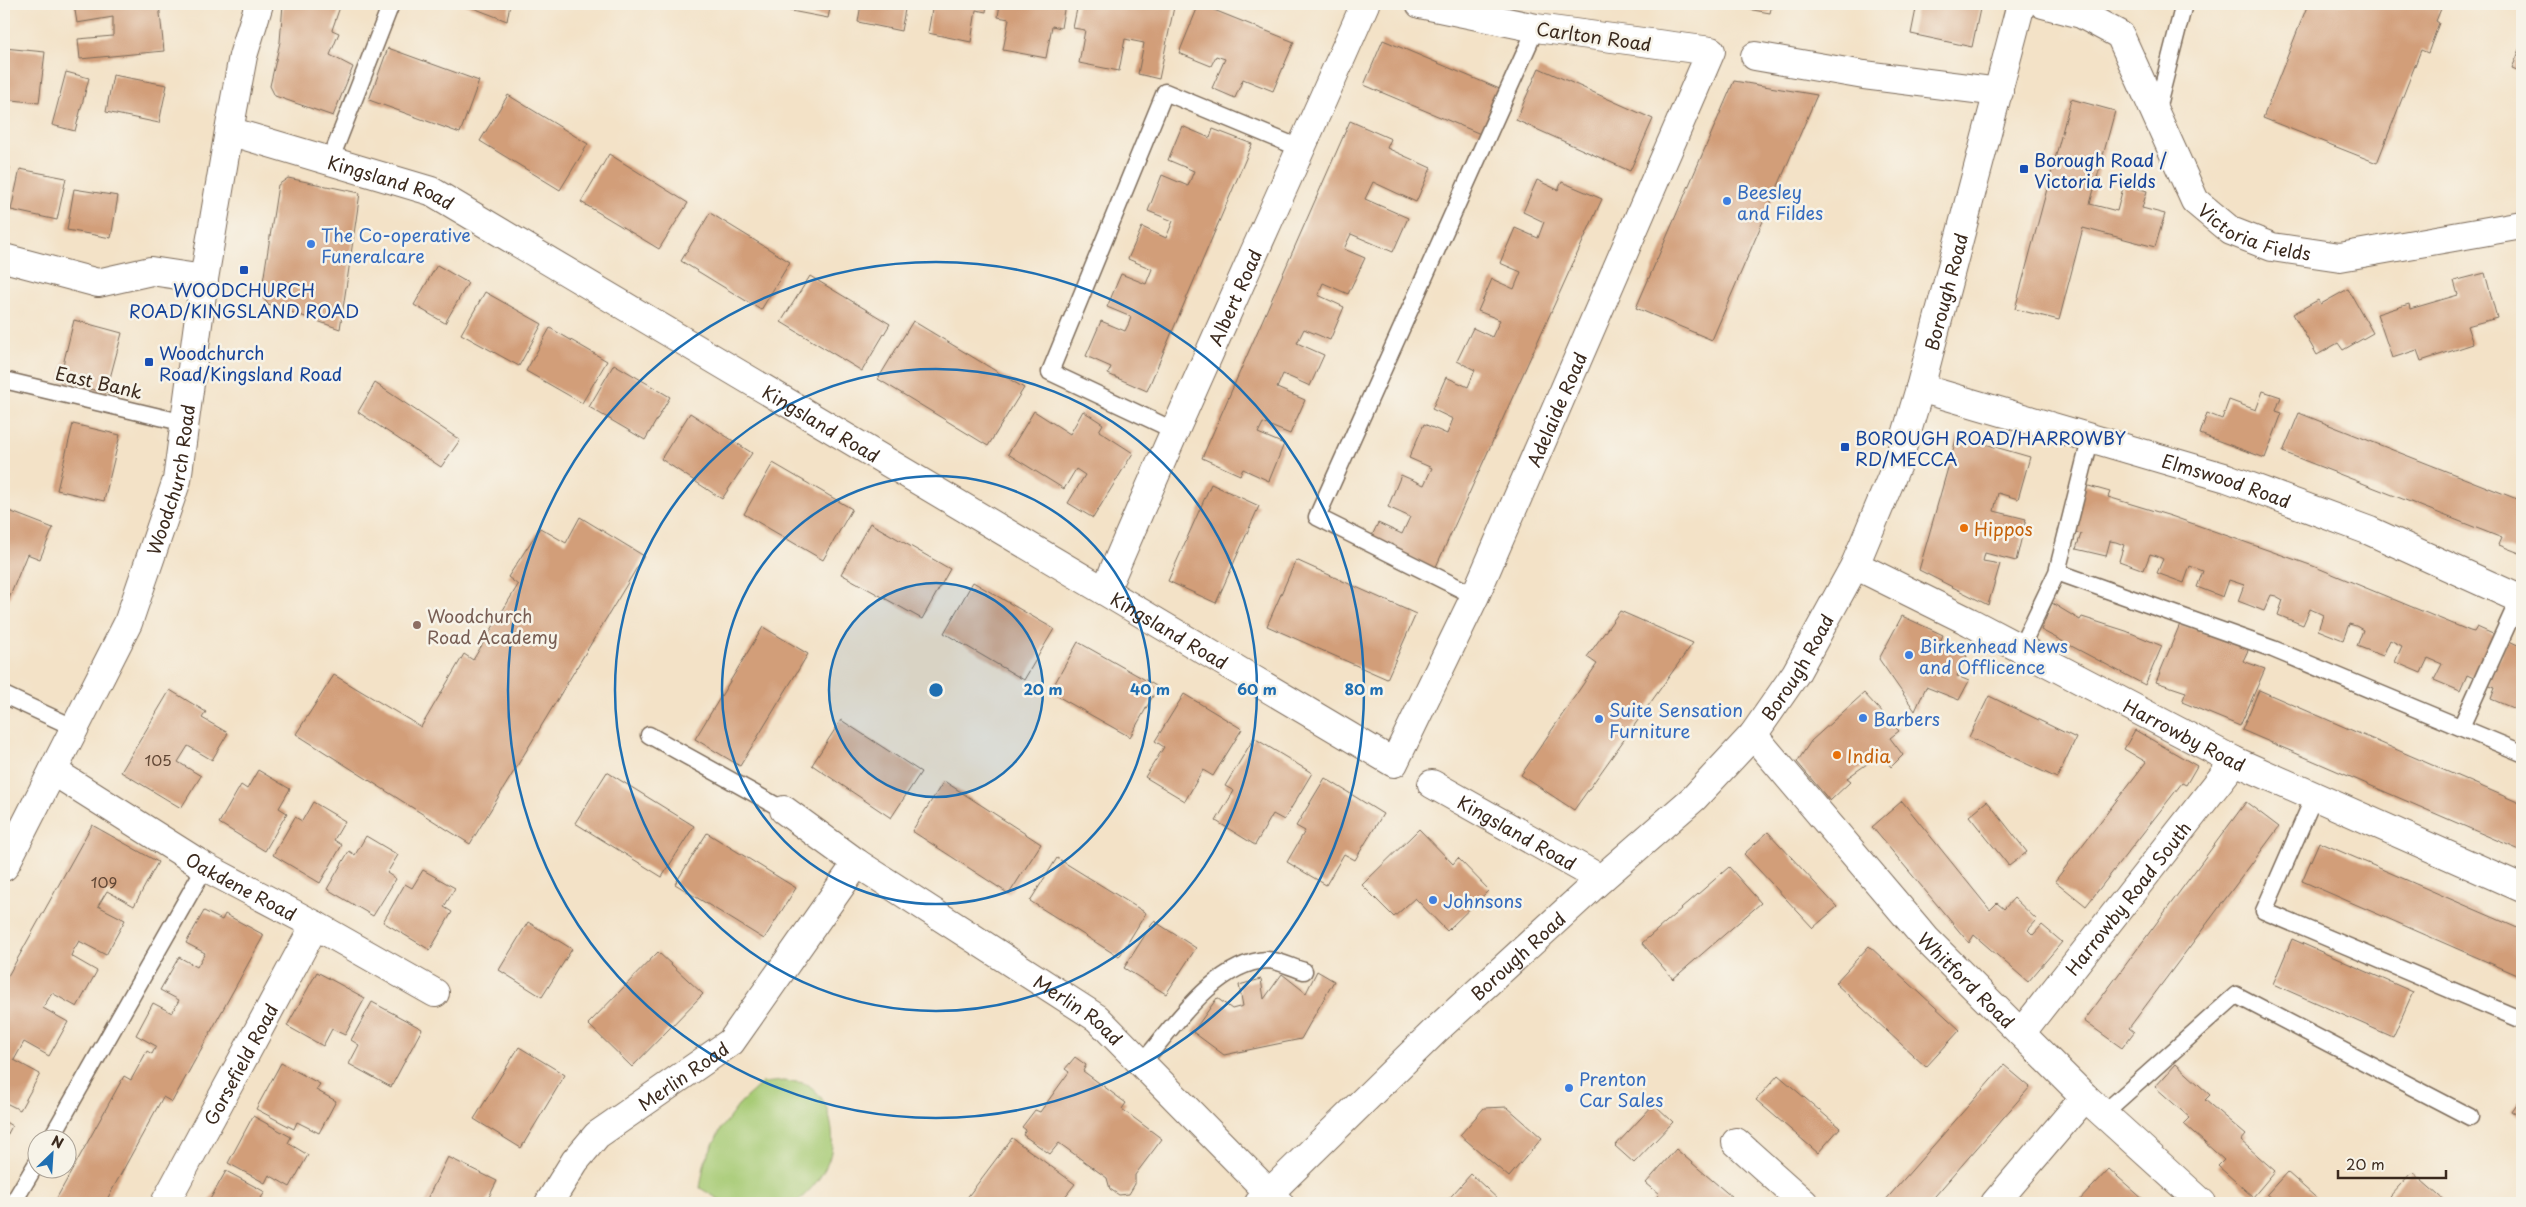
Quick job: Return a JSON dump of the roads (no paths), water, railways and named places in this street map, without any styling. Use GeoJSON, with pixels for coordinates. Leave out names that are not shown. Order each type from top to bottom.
{"type":"FeatureCollection","features":[{"type":"Feature","properties":{"kind":"main road","name":"Woodchurch Road"},"geometry":{"type":"LineString","coordinates":[[4,867],[128,623],[177,480],[204,279],[229,131],[243,56],[259,4]]}},
{"type":"Feature","properties":{"kind":"main road","name":"Albert Road"},"geometry":{"type":"LineString","coordinates":[[1105,591],[1173,430],[1302,149],[1365,4]]}},
{"type":"Feature","properties":{"kind":"main road","name":"Carlton Road"},"geometry":{"type":"LineString","coordinates":[[1420,4],[1536,28],[1711,51]]}},
{"type":"Feature","properties":{"kind":"main road","name":"Borough Road"},"geometry":{"type":"LineString","coordinates":[[1269,1200],[1436,1030],[1601,879],[1694,798],[1753,735],[1796,673],[1855,566],[1898,462],[1920,388],[2021,4]]}},
{"type":"Feature","properties":{"kind":"main road","name":"Victoria Fields"},"geometry":{"type":"LineString","coordinates":[[2043,4],[2081,14],[2120,35],[2195,201],[2231,231],[2272,246],[2340,257],[2522,225]]}},
{"type":"Feature","properties":{"kind":"main road","name":"Adelaide Road"},"geometry":{"type":"LineString","coordinates":[[1394,763],[1475,596],[1711,51]]}},
{"type":"Feature","properties":{"kind":"main road"},"geometry":{"type":"LineString","coordinates":[[1756,56],[1864,75],[1999,92]]}},
{"type":"Feature","properties":{"kind":"main road","name":"Kingsland Road"},"geometry":{"type":"LineString","coordinates":[[229,131],[431,191],[1394,763]]}},
{"type":"Feature","properties":{"kind":"main road"},"geometry":{"type":"LineString","coordinates":[[4,258],[98,283],[151,271],[204,279]]}},
{"type":"Feature","properties":{"kind":"main road","name":"Elmswood Road"},"geometry":{"type":"LineString","coordinates":[[1920,388],[2091,436],[2227,478],[2370,531],[2521,600]]}},
{"type":"Feature","properties":{"kind":"main road","name":"Harrowby Road"},"geometry":{"type":"LineString","coordinates":[[1855,566],[2020,649],[2235,762],[2522,888]]}},
{"type":"Feature","properties":{"kind":"main road","name":"Whitford Road"},"geometry":{"type":"LineString","coordinates":[[1753,735],[1927,940],[2094,1105],[2200,1203]]}},
{"type":"Feature","properties":{"kind":"main road","name":"Harrowby Road South"},"geometry":{"type":"LineString","coordinates":[[2021,1033],[2235,762]]}},
{"type":"Feature","properties":{"kind":"main road","name":"Oakdene Road"},"geometry":{"type":"LineString","coordinates":[[53,771],[205,867],[315,925],[435,993]]}},
{"type":"Feature","properties":{"kind":"main road","name":"Kingsland Road"},"geometry":{"type":"LineString","coordinates":[[1432,784],[1601,879]]}},
{"type":"Feature","properties":{"kind":"main road","name":"Merlin Road"},"geometry":{"type":"LineString","coordinates":[[784,810],[857,863],[1097,1018],[1142,1063],[1269,1200]]}},
{"type":"Feature","properties":{"kind":"main road","name":"Merlin Road"},"geometry":{"type":"LineString","coordinates":[[549,1203],[575,1161],[597,1135],[731,1042],[857,863]]}},
{"type":"Feature","properties":{"kind":"main road","name":"Gorsefield Road"},"geometry":{"type":"LineString","coordinates":[[165,1203],[315,925]]}},
{"type":"Feature","properties":{"kind":"main road"},"geometry":{"type":"LineString","coordinates":[[1995,1203],[2094,1105]]}},
{"type":"Feature","properties":{"kind":"main road"},"geometry":{"type":"LineString","coordinates":[[1736,1142],[1804,1203]]}},
{"type":"Feature","properties":{"kind":"lane"},"geometry":{"type":"LineString","coordinates":[[330,161],[390,4]]}},
{"type":"Feature","properties":{"kind":"lane"},"geometry":{"type":"LineString","coordinates":[[2155,115],[2184,4]]}},
{"type":"Feature","properties":{"kind":"lane"},"geometry":{"type":"LineString","coordinates":[[1475,596],[1317,517],[1536,28]]}},
{"type":"Feature","properties":{"kind":"lane"},"geometry":{"type":"LineString","coordinates":[[1173,430],[1050,372],[1165,92],[1302,149]]}},
{"type":"Feature","properties":{"kind":"lane","name":"East Bank"},"geometry":{"type":"LineString","coordinates":[[4,380],[185,423]]}},
{"type":"Feature","properties":{"kind":"lane"},"geometry":{"type":"LineString","coordinates":[[2020,649],[2057,572],[2091,436]]}},
{"type":"Feature","properties":{"kind":"lane"},"geometry":{"type":"LineString","coordinates":[[2057,572],[2272,649],[2522,753]]}},
{"type":"Feature","properties":{"kind":"lane"},"geometry":{"type":"LineString","coordinates":[[2461,727],[2521,600]]}},
{"type":"Feature","properties":{"kind":"lane"},"geometry":{"type":"LineString","coordinates":[[4,695],[75,728]]}},
{"type":"Feature","properties":{"kind":"lane"},"geometry":{"type":"LineString","coordinates":[[649,735],[784,810]]}},
{"type":"Feature","properties":{"kind":"lane"},"geometry":{"type":"LineString","coordinates":[[2314,797],[2264,911],[2522,1020]]}},
{"type":"Feature","properties":{"kind":"lane"},"geometry":{"type":"LineString","coordinates":[[56,1130],[205,867]]}},
{"type":"Feature","properties":{"kind":"lane"},"geometry":{"type":"LineString","coordinates":[[1142,1063],[1205,990],[1241,966],[1268,960],[1304,971]]}},
{"type":"Feature","properties":{"kind":"lane"},"geometry":{"type":"LineString","coordinates":[[2094,1105],[2236,995],[2470,1117]]}},
{"type":"Feature","properties":{"kind":"lane"},"geometry":{"type":"LineString","coordinates":[[13,1203],[28,1178]]}},
{"type":"Feature","properties":{"kind":"place","name":"Borough Road / Victoria Fields"},"geometry":{"type":"Point","coordinates":[2024,169]}},
{"type":"Feature","properties":{"kind":"place","name":"Beesley and Fildes"},"geometry":{"type":"Point","coordinates":[1727,201]}},
{"type":"Feature","properties":{"kind":"place","name":"The Co-operative Funeralcare"},"geometry":{"type":"Point","coordinates":[311,244]}},
{"type":"Feature","properties":{"kind":"place","name":"WOODCHURCH ROAD/KINGSLAND ROAD"},"geometry":{"type":"Point","coordinates":[244,270]}},
{"type":"Feature","properties":{"kind":"place","name":"Woodchurch Road/Kingsland Road"},"geometry":{"type":"Point","coordinates":[149,362]}},
{"type":"Feature","properties":{"kind":"place","name":"BOROUGH ROAD/HARROWBY RD/MECCA"},"geometry":{"type":"Point","coordinates":[1845,447]}},
{"type":"Feature","properties":{"kind":"place","name":"Hippos"},"geometry":{"type":"Point","coordinates":[1964,528]}},
{"type":"Feature","properties":{"kind":"place","name":"Woodchurch Road Academy"},"geometry":{"type":"Point","coordinates":[417,625]}},
{"type":"Feature","properties":{"kind":"place","name":"Birkenhead News and Offlicence"},"geometry":{"type":"Point","coordinates":[1909,655]}},
{"type":"Feature","properties":{"kind":"place","name":"Barbers"},"geometry":{"type":"Point","coordinates":[1863,718]}},
{"type":"Feature","properties":{"kind":"place","name":"Suite Sensation Furniture"},"geometry":{"type":"Point","coordinates":[1599,719]}},
{"type":"Feature","properties":{"kind":"place","name":"India"},"geometry":{"type":"Point","coordinates":[1837,755]}},
{"type":"Feature","properties":{"kind":"place","name":"Johnsons"},"geometry":{"type":"Point","coordinates":[1433,900]}},
{"type":"Feature","properties":{"kind":"place","name":"Prenton Car Sales"},"geometry":{"type":"Point","coordinates":[1569,1088]}}]}
